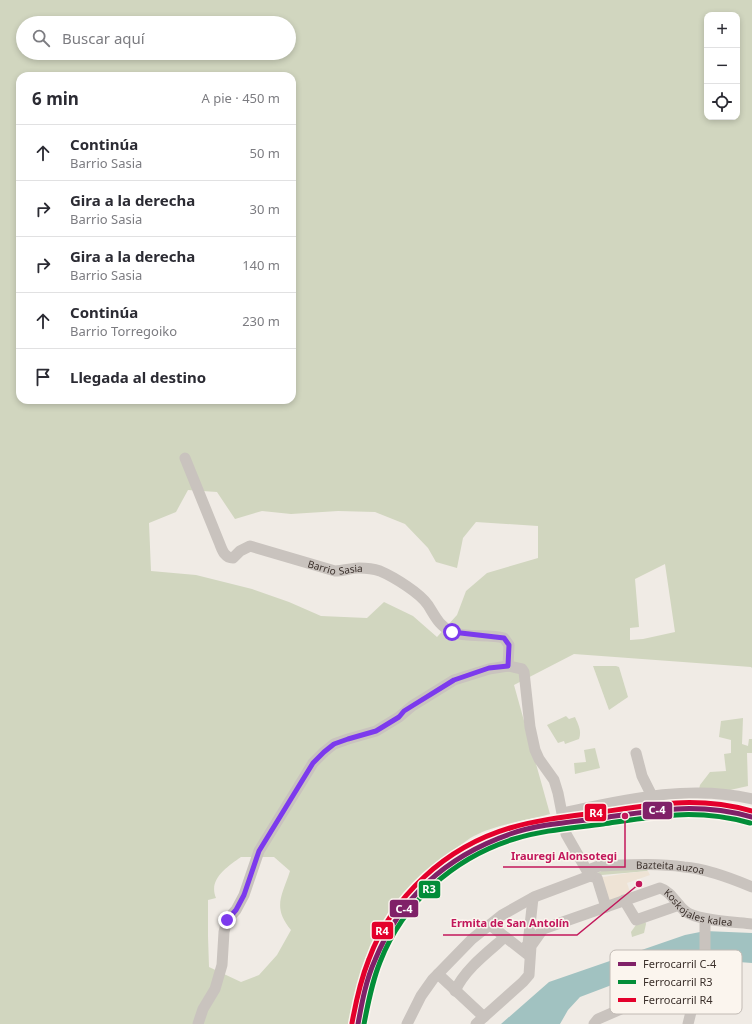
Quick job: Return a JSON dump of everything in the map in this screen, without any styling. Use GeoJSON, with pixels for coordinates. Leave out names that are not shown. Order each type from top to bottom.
{"type":"FeatureCollection","features":[{"type":"Feature","properties":{"kind":"street","name":"Barrio Sasia"},"geometry":{"type":"LineString","coordinates":[[185,458],[218,542],[224,554],[230,558],[233,558],[240,551],[250,546],[335,571],[358,568],[380,571],[411,589],[427,604],[434,617],[442,626],[452,632],[504,638],[509,645],[508,666]]}},
{"type":"Feature","properties":{"kind":"street"},"geometry":{"type":"LineString","coordinates":[[199,1024],[203,1009],[215,989],[222,965],[225,925],[227,920],[236,910],[244,895],[259,851],[313,763],[334,744],[376,731],[399,717],[404,711],[454,680],[489,668],[508,666],[520,667],[524,672],[530,726],[535,750],[539,759],[554,780],[563,813],[566,834],[590,876]]}},
{"type":"Feature","properties":{"kind":"street"},"geometry":{"type":"LineString","coordinates":[[636,753],[642,776],[652,796]]}},
{"type":"Feature","properties":{"kind":"street"},"geometry":{"type":"LineString","coordinates":[[563,813],[652,796],[675,794],[713,794],[752,799]]}},
{"type":"Feature","properties":{"kind":"street","name":"Bazteita auzoa"},"geometry":{"type":"LineString","coordinates":[[590,876],[591,869],[599,866],[654,864],[686,867],[731,878],[752,887]]}},
{"type":"Feature","properties":{"kind":"street"},"geometry":{"type":"LineString","coordinates":[[407,1024],[421,996],[438,974],[472,939],[502,915],[533,898],[590,876],[597,878],[606,906]]}},
{"type":"Feature","properties":{"kind":"street","name":"Koskojales kalea"},"geometry":{"type":"LineString","coordinates":[[542,929],[660,888],[664,890],[685,912],[705,923],[752,924]]}},
{"type":"Feature","properties":{"kind":"street"},"geometry":{"type":"LineString","coordinates":[[438,974],[455,991],[480,1021],[529,975],[527,954],[533,898]]}},
{"type":"Feature","properties":{"kind":"street"},"geometry":{"type":"LineString","coordinates":[[624,900],[638,919],[679,905]]}},
{"type":"Feature","properties":{"kind":"street"},"geometry":{"type":"LineString","coordinates":[[705,923],[705,950]]}},
{"type":"Feature","properties":{"kind":"street"},"geometry":{"type":"LineString","coordinates":[[490,925],[527,954]]}},
{"type":"Feature","properties":{"kind":"street"},"geometry":{"type":"LineString","coordinates":[[530,927],[534,931],[542,929]]}},
{"type":"Feature","properties":{"kind":"street"},"geometry":{"type":"LineString","coordinates":[[527,954],[542,929]]}},
{"type":"Feature","properties":{"kind":"street"},"geometry":{"type":"LineString","coordinates":[[455,991],[468,973],[505,937]]}},
{"type":"Feature","properties":{"kind":"street"},"geometry":{"type":"LineString","coordinates":[[595,1024],[598,1019],[610,1014]]}},
{"type":"Feature","properties":{"kind":"street"},"geometry":{"type":"LineString","coordinates":[[688,1024],[690,1014]]}},
{"type":"Feature","properties":{"kind":"green space"},"geometry":{"type":"Polygon","coordinates":[[[0,0],[752,0],[752,668],[574,654],[514,685],[550,814],[501,826],[472,837],[437,862],[416,881],[384,922],[371,946],[362,970],[355,996],[351,1024],[0,1024],[0,0]],[[188,490],[176,512],[149,523],[151,571],[196,575],[252,589],[289,602],[321,616],[367,618],[384,602],[413,616],[437,637],[457,615],[466,591],[487,573],[538,558],[538,526],[476,522],[463,538],[457,568],[436,562],[428,548],[405,524],[375,512],[338,511],[291,514],[262,511],[235,519],[217,492],[188,490]],[[665,564],[635,579],[639,627],[630,628],[630,640],[643,639],[675,632],[665,564]],[[241,857],[220,874],[214,891],[216,898],[208,900],[209,967],[241,982],[259,975],[277,955],[291,930],[285,922],[280,908],[280,901],[290,871],[274,857],[241,857]]]}},
{"type":"Feature","properties":{"kind":"green space"},"geometry":{"type":"Polygon","coordinates":[[[593,666],[619,667],[628,697],[609,710],[593,666]]]}},
{"type":"Feature","properties":{"kind":"green space"},"geometry":{"type":"Polygon","coordinates":[[[566,716],[569,719],[575,717],[580,730],[580,736],[579,739],[565,744],[564,741],[558,743],[547,725],[566,716]]]}},
{"type":"Feature","properties":{"kind":"green space"},"geometry":{"type":"Polygon","coordinates":[[[743,718],[742,744],[748,746],[749,739],[752,739],[752,753],[747,753],[748,786],[730,790],[699,789],[700,785],[710,772],[726,771],[724,754],[731,753],[731,740],[719,737],[721,721],[743,718]]]}},
{"type":"Feature","properties":{"kind":"green space"},"geometry":{"type":"Polygon","coordinates":[[[595,748],[600,768],[575,774],[574,763],[586,762],[584,750],[595,748]]]}},
{"type":"Feature","properties":{"kind":"green space"},"geometry":{"type":"Polygon","coordinates":[[[604,870],[647,870],[648,871],[590,876],[604,870]]]}},
{"type":"Feature","properties":{"kind":"green space"},"geometry":{"type":"Polygon","coordinates":[[[645,920],[646,924],[644,933],[632,937],[631,932],[638,922],[645,920]]]}},
{"type":"Feature","properties":{"kind":"shaded area"},"geometry":{"type":"Polygon","coordinates":[[[648,871],[650,875],[627,883],[632,898],[606,907],[597,878],[648,871]]]}},
{"type":"Feature","properties":{"kind":"water"},"geometry":{"type":"Polygon","coordinates":[[[705,931],[752,933],[752,963],[742,962],[742,950],[642,950],[685,935],[705,931]]]}},
{"type":"Feature","properties":{"kind":"water"},"geometry":{"type":"Polygon","coordinates":[[[610,961],[610,986],[580,997],[568,1010],[560,1024],[501,1024],[549,982],[610,961]]]}},
{"type":"Feature","properties":{"kind":"railway"},"geometry":{"type":"LineString","coordinates":[[645,803],[699,802],[739,808],[752,812]]}},
{"type":"Feature","properties":{"kind":"railway"},"geometry":{"type":"LineString","coordinates":[[362,1024],[369,990],[379,957],[401,918],[415,900],[431,884],[467,857],[486,847],[507,839],[546,830],[664,813],[699,811],[734,816],[752,821]]}},
{"type":"Feature","properties":{"kind":"rail line","name":"R4"},"geometry":{"type":"LineString","coordinates":[[352,1023],[359,990],[366,967],[379,936],[392,915],[407,895],[424,877],[443,861],[464,848],[487,836],[533,822],[641,806],[695,803],[732,806],[752,811]]}},
{"type":"Feature","properties":{"kind":"rail line","name":"C-4"},"geometry":{"type":"LineString","coordinates":[[358,1024],[369,975],[385,938],[398,917],[428,882],[446,867],[466,854],[487,843],[510,834],[532,828],[641,812],[695,809],[732,812],[752,817]]}},
{"type":"Feature","properties":{"kind":"rail line","name":"R3"},"geometry":{"type":"LineString","coordinates":[[364,1024],[370,993],[377,970],[390,941],[402,921],[416,902],[451,871],[492,847],[536,833],[659,816],[712,816],[730,818],[750,823]]}},
{"type":"Feature","properties":{"kind":"place","name":"Irauregi Alonsotegi"},"geometry":{"type":"Point","coordinates":[625,816]}},
{"type":"Feature","properties":{"kind":"place","name":"Ermita de San Antolín"},"geometry":{"type":"Point","coordinates":[639,884]}},
{"type":"Feature","properties":{"kind":"route"},"geometry":{"type":"LineString","coordinates":[[227,920],[236,910],[244,895],[259,851],[313,763],[324,752],[334,744],[376,731],[399,717],[404,711],[427,698],[436,690],[454,680],[489,668],[508,666],[510,651],[509,645],[504,638],[452,632]]}}]}
